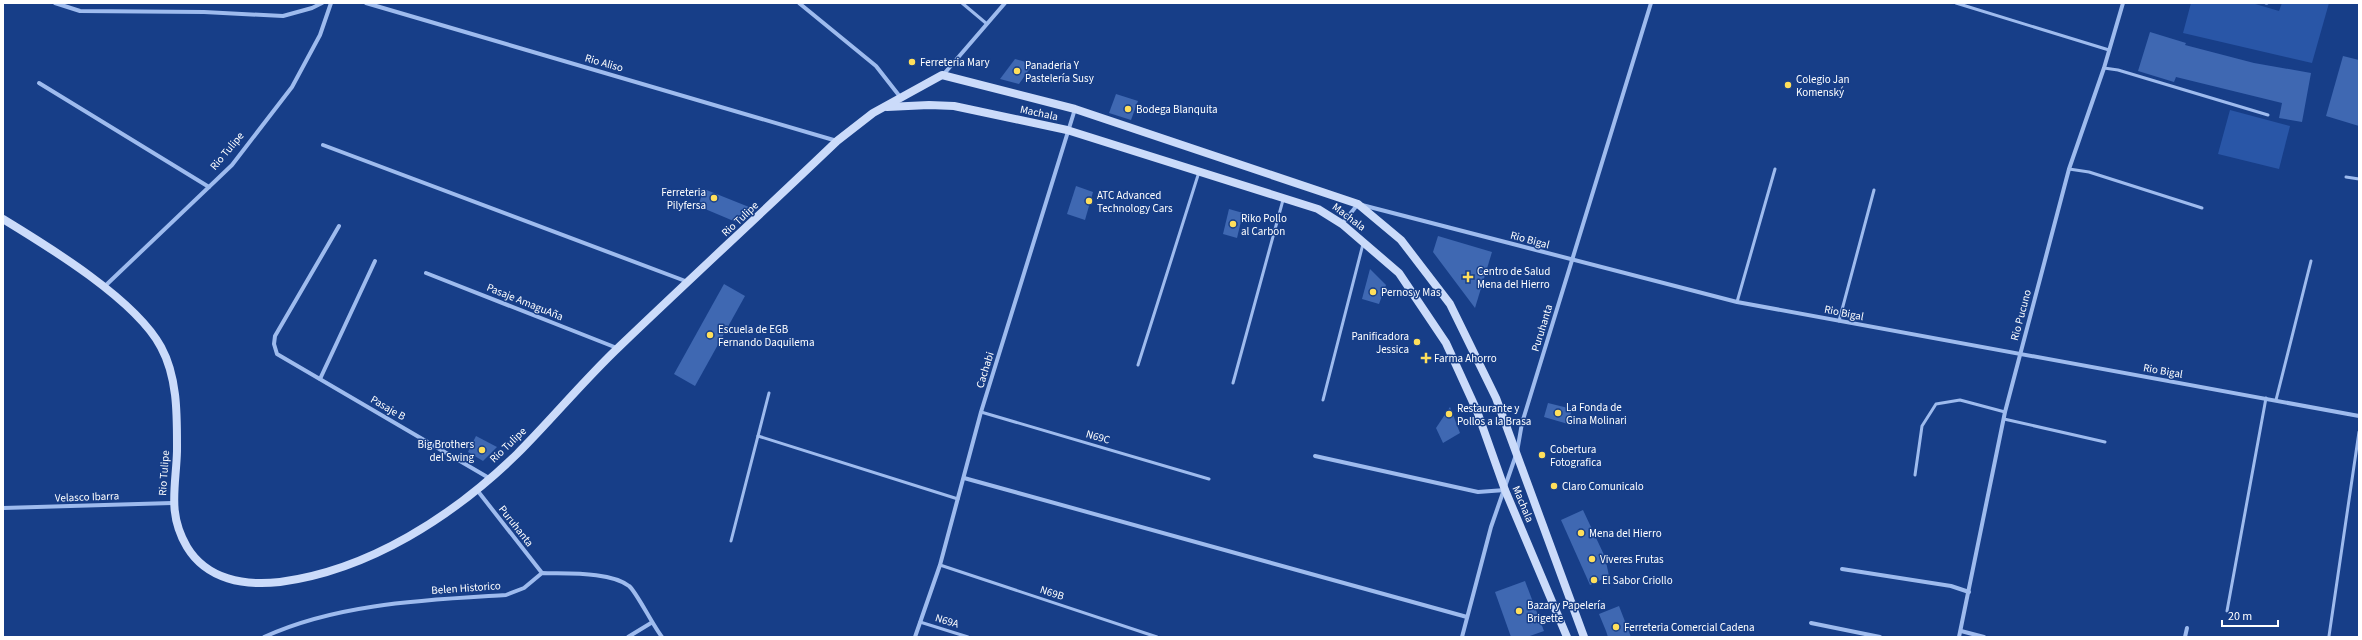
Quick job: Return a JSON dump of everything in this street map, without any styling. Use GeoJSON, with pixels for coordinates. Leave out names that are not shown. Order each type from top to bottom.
{"type":"FeatureCollection","features":[{"type":"Feature","properties":{"kind":"main road","name":"Rio Tulipe"},"geometry":{"type":"LineString","coordinates":[[3,219],[43,244],[104,287],[147,328],[165,355],[174,388],[177,410],[177,456],[172,503],[186,545],[195,559],[208,570],[227,580],[265,584],[291,580],[340,568],[388,547],[445,514],[477,490],[521,450],[617,348],[689,282],[837,141],[859,122],[942,76]]}},
{"type":"Feature","properties":{"kind":"main road","name":"Machala"},"geometry":{"type":"LineString","coordinates":[[942,76],[1075,109],[1358,204],[1402,240],[1450,304],[1496,398],[1584,637]]}},
{"type":"Feature","properties":{"kind":"main road","name":"Machala"},"geometry":{"type":"LineString","coordinates":[[886,107],[930,105],[954,106],[1067,130],[1318,209],[1342,224],[1399,273],[1446,342],[1477,411],[1505,490],[1567,637]]}},
{"type":"Feature","properties":{"kind":"street"},"geometry":{"type":"LineString","coordinates":[[55,3],[68,9],[80,11],[204,12],[283,16],[312,8],[322,3]]}},
{"type":"Feature","properties":{"kind":"street"},"geometry":{"type":"LineString","coordinates":[[65,3],[68,9]]}},
{"type":"Feature","properties":{"kind":"street","name":"Rio Tulipe"},"geometry":{"type":"LineString","coordinates":[[104,287],[232,165],[292,87],[320,35],[331,3]]}},
{"type":"Feature","properties":{"kind":"street","name":"Rio Aliso"},"geometry":{"type":"LineString","coordinates":[[366,3],[837,141]]}},
{"type":"Feature","properties":{"kind":"street"},"geometry":{"type":"LineString","coordinates":[[799,3],[876,66],[901,98]]}},
{"type":"Feature","properties":{"kind":"street","name":"Rio Tulipe"},"geometry":{"type":"LineString","coordinates":[[942,76],[1005,3]]}},
{"type":"Feature","properties":{"kind":"street","name":"Puruhanta"},"geometry":{"type":"LineString","coordinates":[[1462,637],[1491,527],[1517,452],[1522,423],[1651,3]]}},
{"type":"Feature","properties":{"kind":"street","name":"Rio Pucuno"},"geometry":{"type":"LineString","coordinates":[[1959,637],[2005,412],[2069,169],[2104,68],[2123,3]]}},
{"type":"Feature","properties":{"kind":"street"},"geometry":{"type":"LineString","coordinates":[[39,83],[209,187]]}},
{"type":"Feature","properties":{"kind":"street","name":"Cachabi"},"geometry":{"type":"LineString","coordinates":[[914,637],[940,565],[981,412],[1067,130],[1075,109]]}},
{"type":"Feature","properties":{"kind":"street"},"geometry":{"type":"LineString","coordinates":[[324,145],[689,282]]}},
{"type":"Feature","properties":{"kind":"street"},"geometry":{"type":"LineString","coordinates":[[1342,224],[1358,204]]}},
{"type":"Feature","properties":{"kind":"street","name":"Rio Bigal"},"geometry":{"type":"LineString","coordinates":[[1358,204],[1573,261],[1738,302],[2020,355],[2266,398],[2359,416]]}},
{"type":"Feature","properties":{"kind":"street","name":"Pasaje B"},"geometry":{"type":"LineString","coordinates":[[339,226],[276,336],[274,344],[277,354],[489,478]]}},
{"type":"Feature","properties":{"kind":"street"},"geometry":{"type":"LineString","coordinates":[[320,379],[375,261]]}},
{"type":"Feature","properties":{"kind":"street","name":"Pasaje AmaguAña"},"geometry":{"type":"LineString","coordinates":[[426,273],[617,348]]}},
{"type":"Feature","properties":{"kind":"street"},"geometry":{"type":"LineString","coordinates":[[1315,456],[1478,492],[1505,490]]}},
{"type":"Feature","properties":{"kind":"street"},"geometry":{"type":"LineString","coordinates":[[964,478],[1467,617]]}},
{"type":"Feature","properties":{"kind":"street","name":"Puruhanta"},"geometry":{"type":"LineString","coordinates":[[477,490],[542,573]]}},
{"type":"Feature","properties":{"kind":"street","name":"Velasco Ibarra"},"geometry":{"type":"LineString","coordinates":[[3,508],[172,503]]}},
{"type":"Feature","properties":{"kind":"street"},"geometry":{"type":"LineString","coordinates":[[1842,569],[1951,586],[1969,592]]}},
{"type":"Feature","properties":{"kind":"street"},"geometry":{"type":"LineString","coordinates":[[542,573],[614,578],[630,586],[651,623],[662,637]]}},
{"type":"Feature","properties":{"kind":"street","name":"Belen Historico"},"geometry":{"type":"LineString","coordinates":[[264,637],[285,627],[386,603],[506,595],[524,588],[542,573]]}},
{"type":"Feature","properties":{"kind":"street"},"geometry":{"type":"LineString","coordinates":[[628,637],[651,623]]}},
{"type":"Feature","properties":{"kind":"street"},"geometry":{"type":"LineString","coordinates":[[1811,623],[1880,637]]}},
{"type":"Feature","properties":{"kind":"street"},"geometry":{"type":"LineString","coordinates":[[2185,637],[2187,628]]}},
{"type":"Feature","properties":{"kind":"street"},"geometry":{"type":"LineString","coordinates":[[1961,632],[1984,637]]}},
{"type":"Feature","properties":{"kind":"lane"},"geometry":{"type":"LineString","coordinates":[[962,3],[987,24]]}},
{"type":"Feature","properties":{"kind":"lane"},"geometry":{"type":"LineString","coordinates":[[1956,3],[2109,50]]}},
{"type":"Feature","properties":{"kind":"lane"},"geometry":{"type":"LineString","coordinates":[[2104,68],[2118,70],[2268,115]]}},
{"type":"Feature","properties":{"kind":"lane"},"geometry":{"type":"LineString","coordinates":[[1738,302],[1775,169]]}},
{"type":"Feature","properties":{"kind":"lane"},"geometry":{"type":"LineString","coordinates":[[2069,169],[2089,172],[2202,208]]}},
{"type":"Feature","properties":{"kind":"lane"},"geometry":{"type":"LineString","coordinates":[[1138,365],[1199,171]]}},
{"type":"Feature","properties":{"kind":"lane"},"geometry":{"type":"LineString","coordinates":[[2346,176],[2359,179]]}},
{"type":"Feature","properties":{"kind":"lane"},"geometry":{"type":"LineString","coordinates":[[1839,321],[1874,190]]}},
{"type":"Feature","properties":{"kind":"lane"},"geometry":{"type":"LineString","coordinates":[[1233,383],[1283,198]]}},
{"type":"Feature","properties":{"kind":"lane"},"geometry":{"type":"LineString","coordinates":[[1323,400],[1364,242]]}},
{"type":"Feature","properties":{"kind":"lane"},"geometry":{"type":"LineString","coordinates":[[2276,400],[2311,261]]}},
{"type":"Feature","properties":{"kind":"lane"},"geometry":{"type":"LineString","coordinates":[[731,540],[770,393]]}},
{"type":"Feature","properties":{"kind":"lane"},"geometry":{"type":"LineString","coordinates":[[2227,611],[2266,398]]}},
{"type":"Feature","properties":{"kind":"lane"},"geometry":{"type":"LineString","coordinates":[[1915,475],[1922,426],[1936,404],[1960,400],[2005,412]]}},
{"type":"Feature","properties":{"kind":"lane","name":"N69C"},"geometry":{"type":"LineString","coordinates":[[981,412],[1209,479]]}},
{"type":"Feature","properties":{"kind":"lane"},"geometry":{"type":"LineString","coordinates":[[2004,419],[2105,442]]}},
{"type":"Feature","properties":{"kind":"lane"},"geometry":{"type":"LineString","coordinates":[[2329,636],[2359,432]]}},
{"type":"Feature","properties":{"kind":"lane"},"geometry":{"type":"LineString","coordinates":[[758,436],[958,499]]}},
{"type":"Feature","properties":{"kind":"lane","name":"N69B"},"geometry":{"type":"LineString","coordinates":[[940,565],[1157,637]]}},
{"type":"Feature","properties":{"kind":"lane","name":"N69A"},"geometry":{"type":"LineString","coordinates":[[920,622],[968,637]]}},
{"type":"Feature","properties":{"kind":"shaded area"},"geometry":{"type":"Polygon","coordinates":[[[2191,3],[2252,3],[2279,11],[2282,3],[2329,3],[2312,63],[2183,33],[2191,3]]]}},
{"type":"Feature","properties":{"kind":"shaded area"},"geometry":{"type":"Polygon","coordinates":[[[2230,110],[2290,126],[2279,169],[2218,154],[2230,110]]]}},
{"type":"Feature","properties":{"kind":"building"},"geometry":{"type":"Polygon","coordinates":[[[2150,32],[2186,43],[2185,45],[2254,63],[2311,73],[2302,122],[2279,118],[2282,103],[2176,77],[2174,82],[2138,71],[2150,32]]]}},
{"type":"Feature","properties":{"kind":"building"},"geometry":{"type":"Polygon","coordinates":[[[2343,56],[2359,60],[2359,126],[2326,116],[2343,56]]]}},
{"type":"Feature","properties":{"kind":"building","name":"Panaderia Y Pastelería Susy"},"geometry":{"type":"Polygon","coordinates":[[[1015,59],[1033,64],[1019,84],[1000,79],[1015,59]]]}},
{"type":"Feature","properties":{"kind":"building"},"geometry":{"type":"Polygon","coordinates":[[[1116,94],[1138,101],[1131,120],[1109,113],[1116,94]]]}},
{"type":"Feature","properties":{"kind":"building","name":"ATC Advanced Technology Cars"},"geometry":{"type":"Polygon","coordinates":[[[1076,186],[1093,192],[1085,220],[1067,214],[1076,186]]]}},
{"type":"Feature","properties":{"kind":"building","name":"Ferreteria Pilyfersa"},"geometry":{"type":"Polygon","coordinates":[[[704,189],[749,207],[736,222],[698,206],[704,189]]]}},
{"type":"Feature","properties":{"kind":"building","name":"Riko Pollo al Carbon"},"geometry":{"type":"Polygon","coordinates":[[[1229,209],[1243,213],[1237,238],[1223,234],[1229,209]]]}},
{"type":"Feature","properties":{"kind":"building","name":"Centro de Salud Mena del Hierro"},"geometry":{"type":"Polygon","coordinates":[[[1438,236],[1492,252],[1475,308],[1433,252],[1438,236]]]}},
{"type":"Feature","properties":{"kind":"building","name":"Pernos y Mas"},"geometry":{"type":"Polygon","coordinates":[[[1370,269],[1386,285],[1379,304],[1362,299],[1370,269]]]}},
{"type":"Feature","properties":{"kind":"building","name":"Escuela de EGB Fernando Daquilema"},"geometry":{"type":"Polygon","coordinates":[[[724,284],[745,296],[695,386],[674,374],[724,284]]]}},
{"type":"Feature","properties":{"kind":"building","name":"La Fonda de Gina Molinari"},"geometry":{"type":"Polygon","coordinates":[[[1548,403],[1572,409],[1568,424],[1544,417],[1548,403]]]}},
{"type":"Feature","properties":{"kind":"building"},"geometry":{"type":"Polygon","coordinates":[[[1450,407],[1460,433],[1443,443],[1436,428],[1450,407]]]}},
{"type":"Feature","properties":{"kind":"building","name":"Big Brothers del Swing"},"geometry":{"type":"Polygon","coordinates":[[[476,436],[497,447],[483,461],[468,452],[476,436]]]}},
{"type":"Feature","properties":{"kind":"building"},"geometry":{"type":"Polygon","coordinates":[[[1583,510],[1605,557],[1609,576],[1590,585],[1561,520],[1583,510]]]}},
{"type":"Feature","properties":{"kind":"building","name":"Bazar y Papelería Brigette"},"geometry":{"type":"Polygon","coordinates":[[[1525,581],[1544,631],[1527,637],[1511,637],[1495,592],[1525,581]]]}},
{"type":"Feature","properties":{"kind":"building"},"geometry":{"type":"Polygon","coordinates":[[[1619,606],[1631,637],[1608,637],[1599,614],[1619,606]]]}},
{"type":"Feature","properties":{"kind":"place","name":"Ferreteria Mary"},"geometry":{"type":"Point","coordinates":[912,62]}},
{"type":"Feature","properties":{"kind":"place","name":"Panaderia Y Pastelería Susy"},"geometry":{"type":"Point","coordinates":[1017,71]}},
{"type":"Feature","properties":{"kind":"place","name":"Colegio Jan Komenský"},"geometry":{"type":"Point","coordinates":[1788,85]}},
{"type":"Feature","properties":{"kind":"place","name":"Bodega Blanquita"},"geometry":{"type":"Point","coordinates":[1128,109]}},
{"type":"Feature","properties":{"kind":"place","name":"Ferreteria Pilyfersa"},"geometry":{"type":"Point","coordinates":[714,198]}},
{"type":"Feature","properties":{"kind":"place","name":"ATC Advanced Technology Cars"},"geometry":{"type":"Point","coordinates":[1089,201]}},
{"type":"Feature","properties":{"kind":"place","name":"Riko Pollo al Carbon"},"geometry":{"type":"Point","coordinates":[1233,224]}},
{"type":"Feature","properties":{"kind":"place","name":"Centro de Salud Mena del Hierro"},"geometry":{"type":"Point","coordinates":[1468,277]}},
{"type":"Feature","properties":{"kind":"place","name":"Pernos y Mas"},"geometry":{"type":"Point","coordinates":[1373,292]}},
{"type":"Feature","properties":{"kind":"place","name":"Escuela de EGB Fernando Daquilema"},"geometry":{"type":"Point","coordinates":[710,335]}},
{"type":"Feature","properties":{"kind":"place","name":"Panificadora Jessica"},"geometry":{"type":"Point","coordinates":[1417,342]}},
{"type":"Feature","properties":{"kind":"place","name":"Farma Ahorro"},"geometry":{"type":"Point","coordinates":[1426,358]}},
{"type":"Feature","properties":{"kind":"place","name":"La Fonda de Gina Molinari"},"geometry":{"type":"Point","coordinates":[1558,413]}},
{"type":"Feature","properties":{"kind":"place","name":"Restaurante y Pollos a la Brasa"},"geometry":{"type":"Point","coordinates":[1449,414]}},
{"type":"Feature","properties":{"kind":"place","name":"Big Brothers del Swing"},"geometry":{"type":"Point","coordinates":[482,450]}},
{"type":"Feature","properties":{"kind":"place","name":"Cobertura Fotografica"},"geometry":{"type":"Point","coordinates":[1542,455]}},
{"type":"Feature","properties":{"kind":"place","name":"Claro Comunicalo"},"geometry":{"type":"Point","coordinates":[1554,486]}},
{"type":"Feature","properties":{"kind":"place","name":"Mena del Hierro"},"geometry":{"type":"Point","coordinates":[1581,533]}},
{"type":"Feature","properties":{"kind":"place","name":"Viveres Frutas"},"geometry":{"type":"Point","coordinates":[1592,559]}},
{"type":"Feature","properties":{"kind":"place","name":"El Sabor Criollo"},"geometry":{"type":"Point","coordinates":[1594,580]}},
{"type":"Feature","properties":{"kind":"place","name":"Bazar y Papelería Brigette"},"geometry":{"type":"Point","coordinates":[1519,611]}},
{"type":"Feature","properties":{"kind":"place","name":"Ferreteria Comercial Cadena"},"geometry":{"type":"Point","coordinates":[1616,627]}}]}
